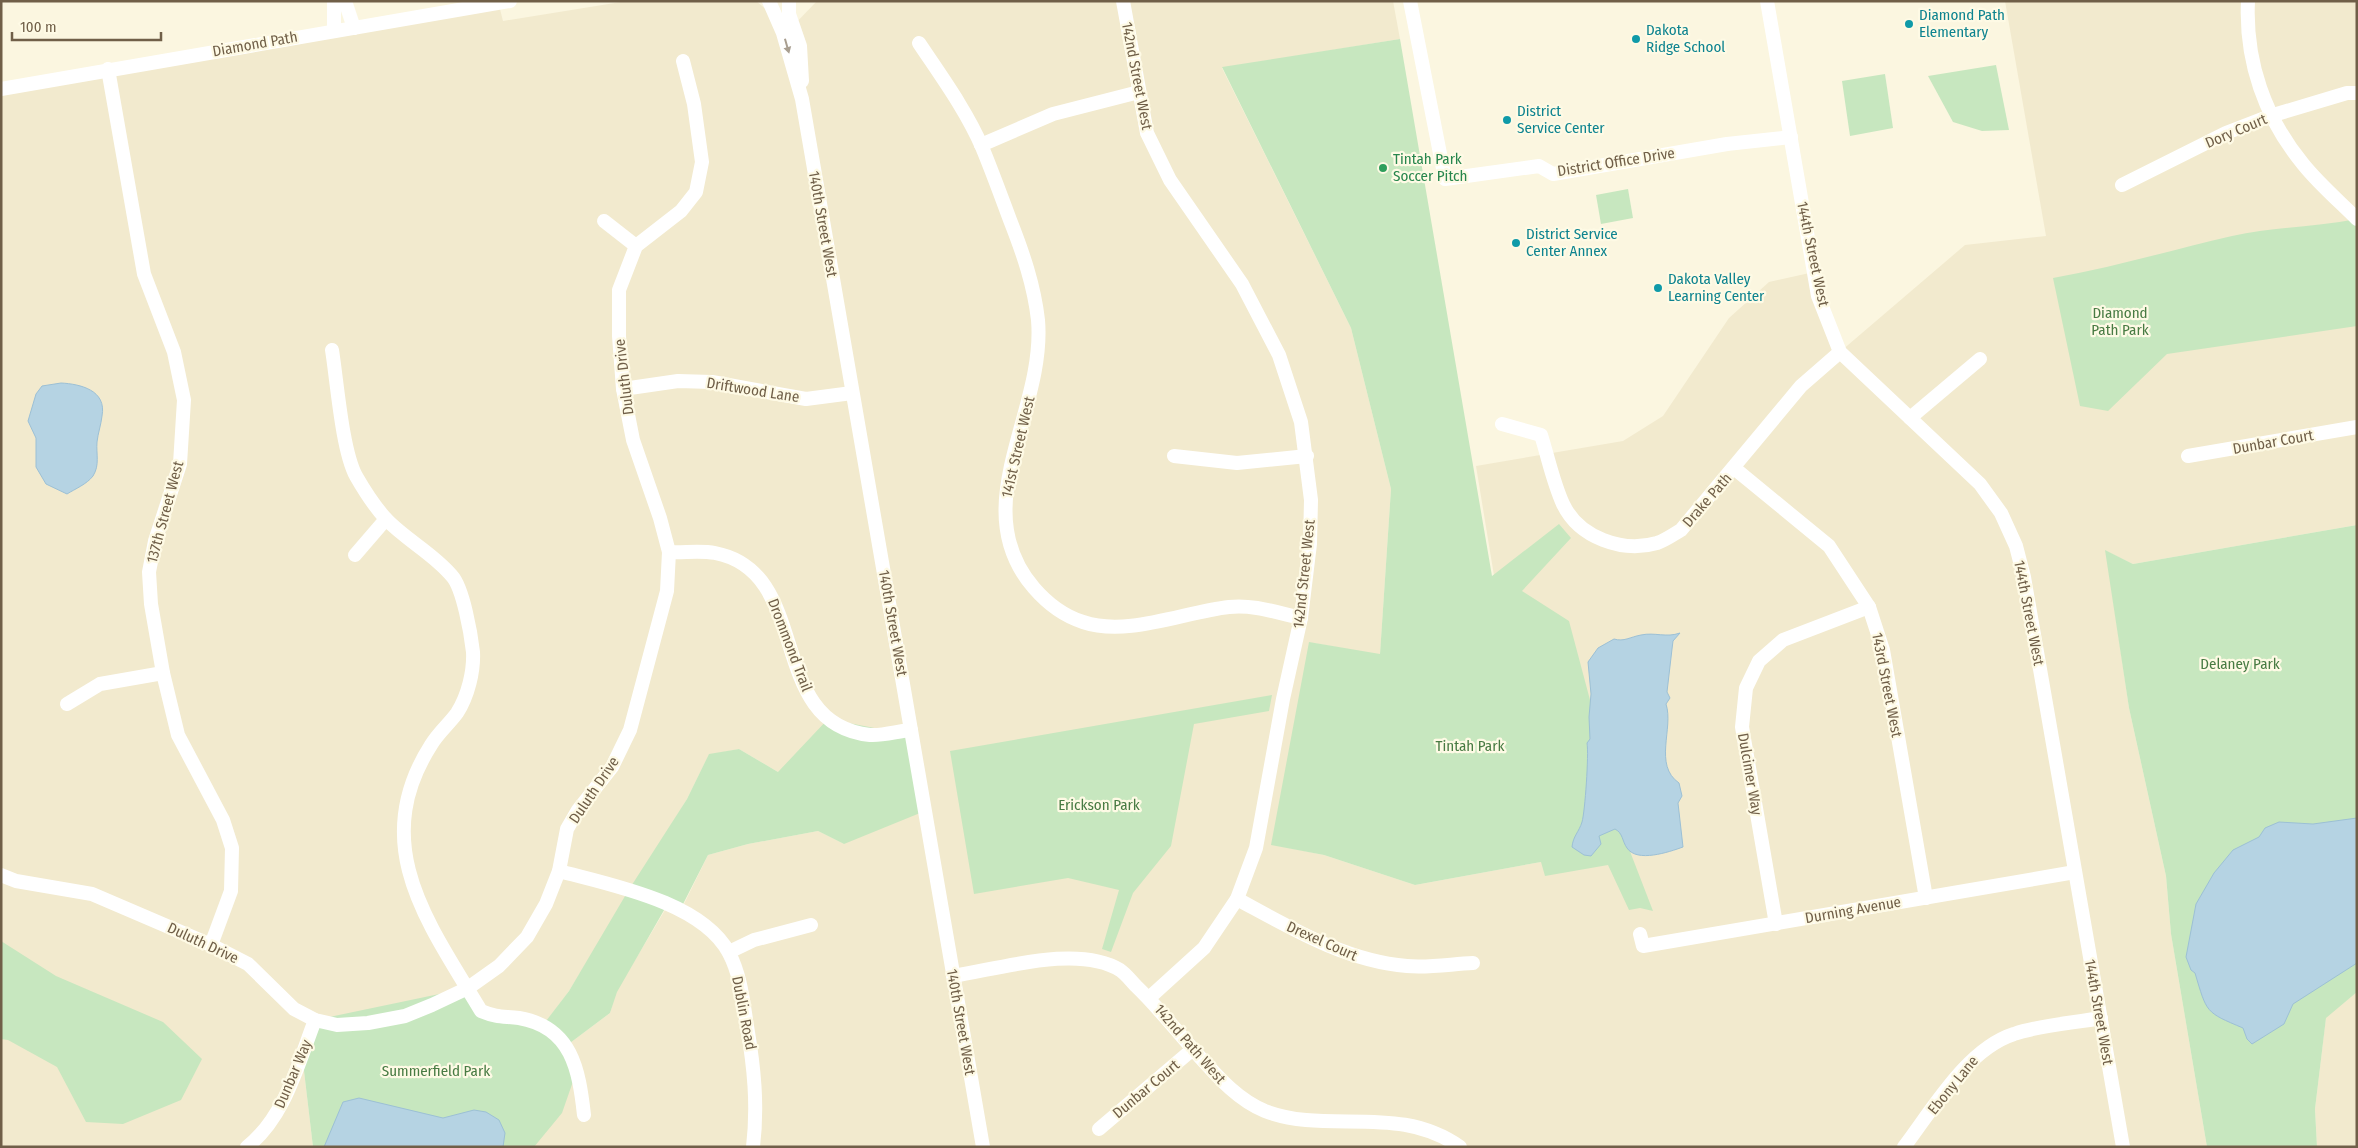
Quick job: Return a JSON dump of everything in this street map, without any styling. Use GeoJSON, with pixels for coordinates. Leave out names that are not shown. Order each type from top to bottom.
{"type":"FeatureCollection","features":[{"type":"Feature","properties":{"kind":"street"},"geometry":{"type":"LineString","coordinates":[[334,1],[334,31]]}},
{"type":"Feature","properties":{"kind":"street"},"geometry":{"type":"LineString","coordinates":[[345,1],[354,28]]}},
{"type":"Feature","properties":{"kind":"street","name":"Diamond Path"},"geometry":{"type":"LineString","coordinates":[[1,89],[510,1]]}},
{"type":"Feature","properties":{"kind":"street","name":"140th Street West"},"geometry":{"type":"LineString","coordinates":[[769,1],[783,33],[802,99],[982,1147]]}},
{"type":"Feature","properties":{"kind":"street","name":"140th Street West"},"geometry":{"type":"LineString","coordinates":[[788,1],[789,14],[800,46],[802,99]]}},
{"type":"Feature","properties":{"kind":"street","name":"142nd Street West"},"geometry":{"type":"LineString","coordinates":[[1123,1],[1147,133],[1158,159],[1170,180],[1242,284],[1279,355],[1301,422],[1311,500],[1310,544],[1301,618],[1283,699],[1256,848],[1237,899],[1204,948],[1149,998]]}},
{"type":"Feature","properties":{"kind":"street","name":"District Office Drive"},"geometry":{"type":"LineString","coordinates":[[1410,1],[1445,179],[1539,166],[1553,174],[1727,144],[1791,137]]}},
{"type":"Feature","properties":{"kind":"street","name":"144th Street West"},"geometry":{"type":"LineString","coordinates":[[1767,1],[1818,296],[1840,352],[1980,484],[2000,513],[2016,546],[2024,577],[2123,1147]]}},
{"type":"Feature","properties":{"kind":"street"},"geometry":{"type":"LineString","coordinates":[[2248,1],[2247,26],[2254,72],[2270,116],[2303,164],[2357,219]]}},
{"type":"Feature","properties":{"kind":"street","name":"141st Street West"},"geometry":{"type":"LineString","coordinates":[[919,43],[956,98],[981,145],[1028,268],[1038,322],[1035,376],[1005,494],[1005,531],[1011,554],[1023,575],[1057,609],[1085,623],[1121,627],[1230,607],[1268,610],[1301,618]]}},
{"type":"Feature","properties":{"kind":"street"},"geometry":{"type":"LineString","coordinates":[[604,221],[636,246],[681,211],[696,192],[702,162],[694,104],[683,61]]}},
{"type":"Feature","properties":{"kind":"street","name":"137th Street West"},"geometry":{"type":"LineString","coordinates":[[108,70],[144,274],[174,352],[184,400],[180,464],[155,542],[150,572],[151,604],[163,673],[178,735],[223,820],[232,848],[231,891],[211,945]]}},
{"type":"Feature","properties":{"kind":"street"},"geometry":{"type":"LineString","coordinates":[[981,145],[1053,114],[1139,92]]}},
{"type":"Feature","properties":{"kind":"street","name":"Dory Court"},"geometry":{"type":"LineString","coordinates":[[2122,185],[2226,133],[2270,116],[2347,93],[2357,93]]}},
{"type":"Feature","properties":{"kind":"street","name":"Duluth Drive"},"geometry":{"type":"LineString","coordinates":[[1,875],[16,880],[92,894],[211,945],[248,964],[294,1009],[315,1020],[337,1025],[368,1023],[404,1016],[468,988],[499,966],[527,937],[546,904],[560,871],[567,829],[578,810],[612,767],[630,730],[667,591],[669,552],[660,518],[633,440],[623,389],[619,336],[619,290],[636,246]]}},
{"type":"Feature","properties":{"kind":"street"},"geometry":{"type":"LineString","coordinates":[[332,350],[346,440],[355,474],[386,519],[453,576],[467,613],[473,653],[470,683],[458,712],[432,744],[417,770],[407,798],[403,828],[404,857],[418,902],[482,1011],[497,1018],[519,1018],[543,1026],[562,1040],[572,1057],[580,1078],[584,1115]]}},
{"type":"Feature","properties":{"kind":"street","name":"Drake Path"},"geometry":{"type":"LineString","coordinates":[[1502,424],[1541,435],[1563,504],[1578,524],[1599,539],[1631,547],[1658,542],[1681,530],[1801,386],[1840,352]]}},
{"type":"Feature","properties":{"kind":"street"},"geometry":{"type":"LineString","coordinates":[[1910,418],[1980,359]]}},
{"type":"Feature","properties":{"kind":"street","name":"Driftwood Lane"},"geometry":{"type":"LineString","coordinates":[[623,389],[686,381],[712,382],[806,399],[852,394]]}},
{"type":"Feature","properties":{"kind":"street","name":"Dunbar Court"},"geometry":{"type":"LineString","coordinates":[[2188,456],[2357,427]]}},
{"type":"Feature","properties":{"kind":"street"},"geometry":{"type":"LineString","coordinates":[[1174,456],[1237,463],[1306,456]]}},
{"type":"Feature","properties":{"kind":"street","name":"143rd Street West"},"geometry":{"type":"LineString","coordinates":[[1734,468],[1829,546],[1869,608],[1883,650],[1926,898]]}},
{"type":"Feature","properties":{"kind":"street"},"geometry":{"type":"LineString","coordinates":[[355,555],[386,519]]}},
{"type":"Feature","properties":{"kind":"street","name":"Drommond Trail"},"geometry":{"type":"LineString","coordinates":[[669,552],[714,553],[739,563],[765,585],[776,603],[798,674],[808,695],[820,712],[835,724],[871,735],[911,730]]}},
{"type":"Feature","properties":{"kind":"street","name":"Dulcimer Way"},"geometry":{"type":"LineString","coordinates":[[1776,924],[1742,727],[1746,688],[1760,661],[1783,640],[1869,608]]}},
{"type":"Feature","properties":{"kind":"street"},"geometry":{"type":"LineString","coordinates":[[67,704],[100,684],[163,673]]}},
{"type":"Feature","properties":{"kind":"street","name":"Dublin Road"},"geometry":{"type":"LineString","coordinates":[[560,871],[640,894],[686,912],[710,929],[729,952],[739,978],[753,1056],[756,1103],[753,1147]]}},
{"type":"Feature","properties":{"kind":"street","name":"Durning Avenue"},"geometry":{"type":"LineString","coordinates":[[1640,934],[1644,946],[2075,872]]}},
{"type":"Feature","properties":{"kind":"street","name":"Drexel Court"},"geometry":{"type":"LineString","coordinates":[[1237,899],[1328,946],[1362,959],[1408,966],[1473,963]]}},
{"type":"Feature","properties":{"kind":"street"},"geometry":{"type":"LineString","coordinates":[[729,952],[754,940],[811,925]]}},
{"type":"Feature","properties":{"kind":"street","name":"142nd Path West"},"geometry":{"type":"LineString","coordinates":[[953,976],[1061,958],[1083,958],[1120,970],[1149,998],[1229,1090],[1265,1111],[1298,1119],[1381,1120],[1409,1125],[1451,1140],[1460,1147]]}},
{"type":"Feature","properties":{"kind":"street","name":"Ebony Lane"},"geometry":{"type":"LineString","coordinates":[[1904,1147],[1969,1063],[1983,1049],[2014,1034],[2101,1018]]}},
{"type":"Feature","properties":{"kind":"street","name":"Dunbar Way"},"geometry":{"type":"LineString","coordinates":[[247,1147],[257,1139],[282,1105],[315,1020]]}},
{"type":"Feature","properties":{"kind":"street","name":"Dunbar Court"},"geometry":{"type":"LineString","coordinates":[[1099,1129],[1193,1049]]}},
{"type":"Feature","properties":{"kind":"shaded area"},"geometry":{"type":"Polygon","coordinates":[[[498,1],[503,21],[627,1],[756,1],[790,29],[817,1],[1393,1],[1400,39],[1222,68],[1351,328],[1391,489],[1380,655],[1313,643],[1275,845],[1324,855],[1415,885],[1541,862],[1476,466],[1623,441],[1663,416],[1729,318],[1769,282],[1814,272],[1841,351],[1965,245],[2046,236],[2005,1],[2357,1],[2357,525],[2133,564],[2106,551],[2129,708],[2166,876],[2171,934],[2207,1147],[534,1147],[566,1046],[610,1013],[616,992],[668,905],[681,910],[708,855],[748,844],[818,831],[844,844],[778,772],[739,749],[709,755],[687,799],[569,991],[543,1026],[302,1054],[313,1147],[1,1147],[1,89],[498,1]]]}},
{"type":"Feature","properties":{"kind":"shaded area"},"geometry":{"type":"Polygon","coordinates":[[[2357,992],[2357,1147],[2317,1147],[2315,1109],[2326,1017],[2357,992]]]}},
{"type":"Feature","properties":{"kind":"green space","name":"Tintah Park"},"geometry":{"type":"Polygon","coordinates":[[[1400,39],[1492,576],[1559,524],[1571,538],[1522,591],[1569,621],[1631,854],[1653,911],[1640,908],[1629,910],[1608,865],[1545,876],[1541,862],[1415,885],[1324,855],[1271,845],[1309,642],[1380,654],[1391,489],[1351,328],[1222,67],[1400,39]]]}},
{"type":"Feature","properties":{"kind":"green space"},"geometry":{"type":"Polygon","coordinates":[[[1996,65],[2009,130],[1982,131],[1953,122],[1928,76],[1996,65]]]}},
{"type":"Feature","properties":{"kind":"green space"},"geometry":{"type":"Polygon","coordinates":[[[1885,74],[1893,128],[1850,136],[1842,81],[1885,74]]]}},
{"type":"Feature","properties":{"kind":"green space"},"geometry":{"type":"Polygon","coordinates":[[[1628,189],[1633,218],[1601,224],[1596,195],[1628,189]]]}},
{"type":"Feature","properties":{"kind":"green space","name":"Diamond Path Park"},"geometry":{"type":"Polygon","coordinates":[[[2357,219],[2357,326],[2167,354],[2108,411],[2080,406],[2053,278],[2121,264],[2232,236],[2357,219]]]}},
{"type":"Feature","properties":{"kind":"green space","name":"Delaney Park"},"geometry":{"type":"Polygon","coordinates":[[[2357,525],[2357,992],[2326,1018],[2315,1109],[2317,1147],[2207,1147],[2171,934],[2166,876],[2129,708],[2105,550],[2133,564],[2357,525]]]}},
{"type":"Feature","properties":{"kind":"green space","name":"Erickson Park"},"geometry":{"type":"Polygon","coordinates":[[[1272,695],[1269,711],[1194,724],[1171,846],[1133,893],[1111,952],[1102,949],[1119,890],[1068,878],[974,894],[950,751],[1272,695]]]}},
{"type":"Feature","properties":{"kind":"green space","name":"Summerfield Park"},"geometry":{"type":"Polygon","coordinates":[[[828,719],[895,732],[911,730],[925,811],[844,844],[818,831],[748,844],[708,855],[680,910],[667,905],[617,992],[610,1013],[566,1046],[577,1070],[562,1113],[534,1147],[313,1147],[302,1054],[315,1020],[468,988],[482,1011],[543,1025],[569,991],[628,891],[687,799],[709,754],[739,749],[778,772],[828,719]]]}},
{"type":"Feature","properties":{"kind":"green space"},"geometry":{"type":"Polygon","coordinates":[[[1,941],[56,976],[163,1022],[202,1059],[181,1100],[123,1124],[86,1122],[57,1067],[8,1040],[1,1039],[1,941]]]}},
{"type":"Feature","properties":{"kind":"water"},"geometry":{"type":"Polygon","coordinates":[[[61,383],[76,385],[90,390],[96,394],[102,407],[95,472],[88,481],[67,494],[46,484],[36,467],[36,438],[28,421],[36,394],[42,386],[61,383]]]}},
{"type":"Feature","properties":{"kind":"water"},"geometry":{"type":"Polygon","coordinates":[[[1680,633],[1673,641],[1667,692],[1670,698],[1666,704],[1668,724],[1666,756],[1667,766],[1671,775],[1679,783],[1682,796],[1678,803],[1683,847],[1654,855],[1638,855],[1627,848],[1621,835],[1615,829],[1599,836],[1601,844],[1591,856],[1584,855],[1572,847],[1583,816],[1587,743],[1590,739],[1591,694],[1588,662],[1598,648],[1614,639],[1624,640],[1646,634],[1670,635],[1680,633]]]}},
{"type":"Feature","properties":{"kind":"water"},"geometry":{"type":"Polygon","coordinates":[[[2357,818],[2357,963],[2293,1004],[2284,1024],[2252,1044],[2247,1039],[2243,1028],[2221,1018],[2209,1009],[2205,1004],[2195,973],[2191,970],[2186,957],[2196,904],[2214,873],[2233,850],[2259,837],[2265,828],[2279,822],[2313,824],[2357,818]]]}},
{"type":"Feature","properties":{"kind":"water"},"geometry":{"type":"Polygon","coordinates":[[[359,1098],[443,1118],[474,1110],[486,1112],[499,1120],[505,1133],[503,1147],[324,1147],[343,1102],[359,1098]]]}},
{"type":"Feature","properties":{"kind":"place","name":"Diamond Path Elementary"},"geometry":{"type":"Point","coordinates":[1909,24]}},
{"type":"Feature","properties":{"kind":"place","name":"Dakota Ridge School"},"geometry":{"type":"Point","coordinates":[1636,39]}},
{"type":"Feature","properties":{"kind":"place","name":"District Service Center"},"geometry":{"type":"Point","coordinates":[1507,120]}},
{"type":"Feature","properties":{"kind":"place","name":"Tintah Park Soccer Pitch"},"geometry":{"type":"Point","coordinates":[1383,168]}},
{"type":"Feature","properties":{"kind":"place","name":"District Service Center Annex"},"geometry":{"type":"Point","coordinates":[1516,243]}},
{"type":"Feature","properties":{"kind":"place","name":"Dakota Valley Learning Center"},"geometry":{"type":"Point","coordinates":[1658,288]}}]}
